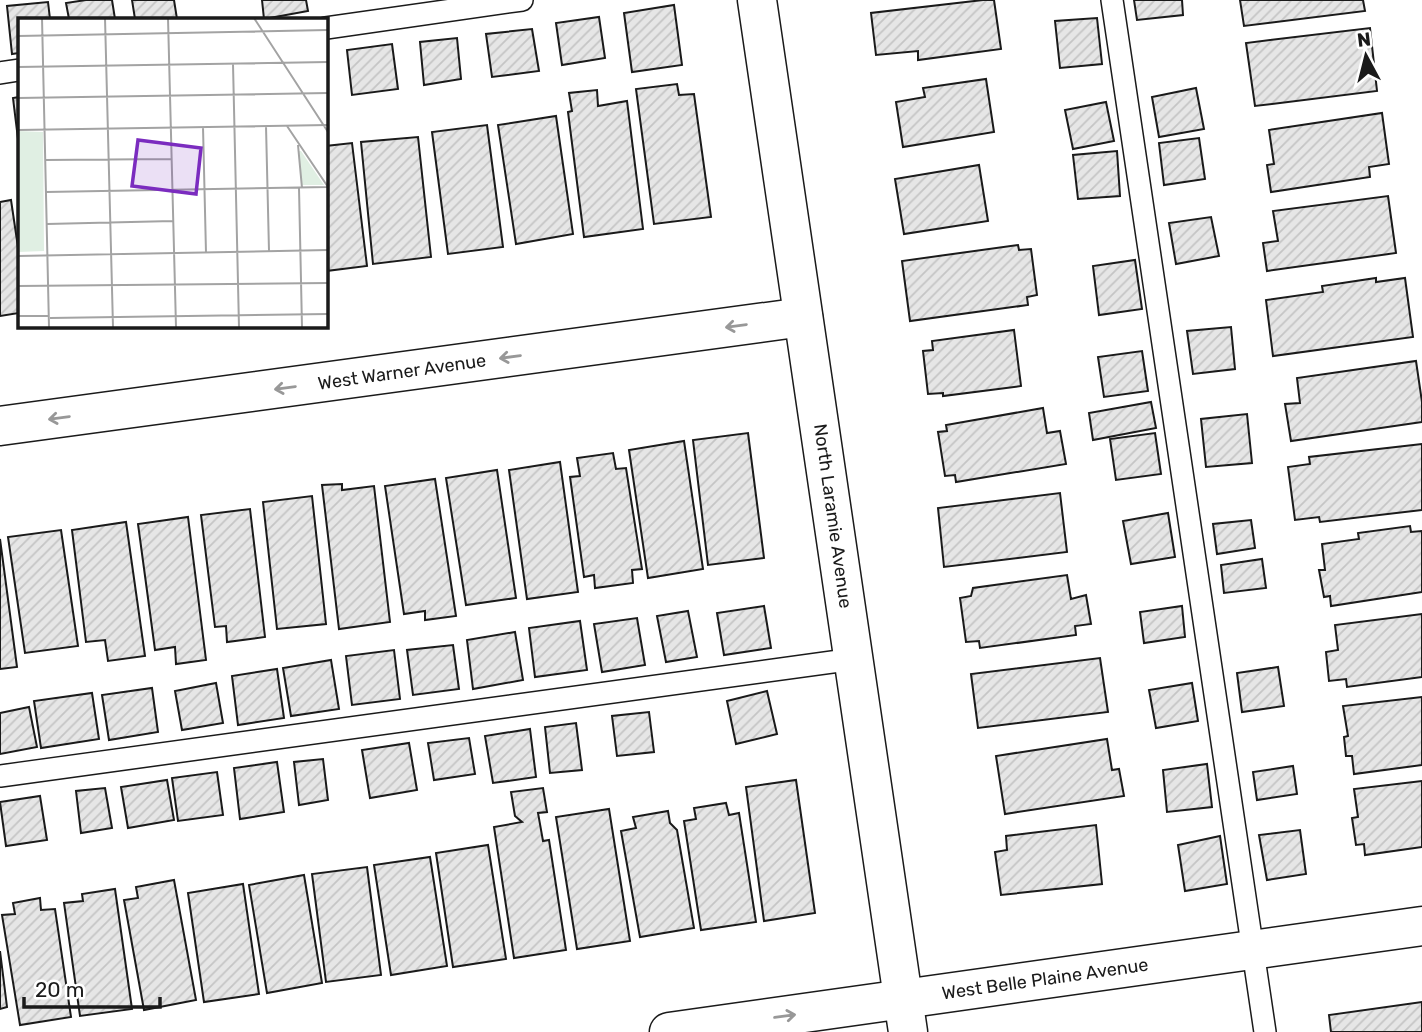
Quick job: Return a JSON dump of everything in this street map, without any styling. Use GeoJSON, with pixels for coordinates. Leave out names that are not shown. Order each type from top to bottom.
{"type":"FeatureCollection","features":[{"type":"Feature","properties":{"kind":"street","name":"North Laramie Avenue"},"geometry":{"type":"LineString","coordinates":[[757,0],[906,1015]]}},
{"type":"Feature","properties":{"kind":"street","name":"West Warner Avenue"},"geometry":{"type":"LineString","coordinates":[[0,426],[803,317]]}},
{"type":"Feature","properties":{"kind":"street","name":"West Belle Plaine Avenue"},"geometry":{"type":"LineString","coordinates":[[668,1032],[906,1015],[1253,950],[1422,926]]}},
{"type":"Feature","properties":{"kind":"lane"},"geometry":{"type":"LineString","coordinates":[[327,27],[522,0]]}},
{"type":"Feature","properties":{"kind":"lane"},"geometry":{"type":"LineString","coordinates":[[1112,0],[1265,1032]]}},
{"type":"Feature","properties":{"kind":"lane"},"geometry":{"type":"LineString","coordinates":[[0,73],[18,71]]}},
{"type":"Feature","properties":{"kind":"lane"},"geometry":{"type":"LineString","coordinates":[[0,776],[854,659]]}},
{"type":"Feature","properties":{"kind":"building"},"geometry":{"type":"Polygon","coordinates":[[[112,0],[115,18],[69,18],[66,3],[112,0]]]}},
{"type":"Feature","properties":{"kind":"building"},"geometry":{"type":"Polygon","coordinates":[[[132,0],[174,0],[177,18],[135,18],[132,0]]]}},
{"type":"Feature","properties":{"kind":"building"},"geometry":{"type":"Polygon","coordinates":[[[262,0],[306,0],[308,11],[264,18],[262,0]]]}},
{"type":"Feature","properties":{"kind":"building"},"geometry":{"type":"Polygon","coordinates":[[[994,0],[1001,49],[918,60],[918,51],[876,55],[871,13],[994,0]]]}},
{"type":"Feature","properties":{"kind":"building"},"geometry":{"type":"Polygon","coordinates":[[[1134,0],[1182,0],[1183,15],[1137,20],[1134,0]]]}},
{"type":"Feature","properties":{"kind":"building"},"geometry":{"type":"Polygon","coordinates":[[[1240,0],[1363,0],[1365,11],[1244,26],[1240,0]]]}},
{"type":"Feature","properties":{"kind":"building"},"geometry":{"type":"Polygon","coordinates":[[[48,2],[50,18],[18,18],[18,53],[12,54],[7,6],[48,2]]]}},
{"type":"Feature","properties":{"kind":"building"},"geometry":{"type":"Polygon","coordinates":[[[674,5],[682,65],[632,72],[624,13],[674,5]]]}},
{"type":"Feature","properties":{"kind":"building"},"geometry":{"type":"Polygon","coordinates":[[[599,17],[605,58],[562,65],[556,23],[599,17]]]}},
{"type":"Feature","properties":{"kind":"building"},"geometry":{"type":"Polygon","coordinates":[[[1097,18],[1102,64],[1060,68],[1055,21],[1097,18]]]}},
{"type":"Feature","properties":{"kind":"building"},"geometry":{"type":"Polygon","coordinates":[[[1370,28],[1377,91],[1255,106],[1246,43],[1370,28]]]}},
{"type":"Feature","properties":{"kind":"building"},"geometry":{"type":"Polygon","coordinates":[[[532,29],[539,71],[492,77],[486,34],[532,29]]]}},
{"type":"Feature","properties":{"kind":"building"},"geometry":{"type":"Polygon","coordinates":[[[457,38],[461,79],[424,85],[420,42],[457,38]]]}},
{"type":"Feature","properties":{"kind":"building"},"geometry":{"type":"Polygon","coordinates":[[[392,44],[398,89],[352,95],[347,50],[392,44]]]}},
{"type":"Feature","properties":{"kind":"building"},"geometry":{"type":"Polygon","coordinates":[[[986,79],[994,132],[903,147],[896,102],[925,97],[923,88],[986,79]]]}},
{"type":"Feature","properties":{"kind":"building"},"geometry":{"type":"Polygon","coordinates":[[[677,84],[679,95],[694,94],[711,217],[654,224],[636,89],[677,84]]]}},
{"type":"Feature","properties":{"kind":"building"},"geometry":{"type":"Polygon","coordinates":[[[1196,88],[1204,129],[1159,137],[1152,97],[1196,88]]]}},
{"type":"Feature","properties":{"kind":"building"},"geometry":{"type":"Polygon","coordinates":[[[597,90],[598,106],[627,101],[643,229],[584,237],[568,112],[572,111],[569,93],[597,90]]]}},
{"type":"Feature","properties":{"kind":"building"},"geometry":{"type":"Polygon","coordinates":[[[18,97],[18,139],[13,98],[18,97]]]}},
{"type":"Feature","properties":{"kind":"building"},"geometry":{"type":"Polygon","coordinates":[[[1106,102],[1114,141],[1073,149],[1065,110],[1106,102]]]}},
{"type":"Feature","properties":{"kind":"building"},"geometry":{"type":"Polygon","coordinates":[[[1382,113],[1389,164],[1369,167],[1370,177],[1271,192],[1267,165],[1274,164],[1269,130],[1382,113]]]}},
{"type":"Feature","properties":{"kind":"building"},"geometry":{"type":"Polygon","coordinates":[[[556,116],[573,234],[516,244],[498,125],[556,116]]]}},
{"type":"Feature","properties":{"kind":"building"},"geometry":{"type":"Polygon","coordinates":[[[487,125],[503,247],[448,254],[432,132],[487,125]]]}},
{"type":"Feature","properties":{"kind":"building"},"geometry":{"type":"Polygon","coordinates":[[[418,137],[431,257],[373,264],[361,142],[418,137]]]}},
{"type":"Feature","properties":{"kind":"building"},"geometry":{"type":"Polygon","coordinates":[[[1199,138],[1205,179],[1164,185],[1159,143],[1199,138]]]}},
{"type":"Feature","properties":{"kind":"building"},"geometry":{"type":"Polygon","coordinates":[[[352,143],[367,266],[327,271],[327,146],[352,143]]]}},
{"type":"Feature","properties":{"kind":"building"},"geometry":{"type":"Polygon","coordinates":[[[1117,151],[1120,196],[1078,199],[1073,155],[1117,151]]]}},
{"type":"Feature","properties":{"kind":"building"},"geometry":{"type":"Polygon","coordinates":[[[979,165],[988,221],[904,234],[895,179],[979,165]]]}},
{"type":"Feature","properties":{"kind":"building"},"geometry":{"type":"Polygon","coordinates":[[[1388,196],[1396,253],[1267,271],[1263,243],[1278,241],[1273,211],[1388,196]]]}},
{"type":"Feature","properties":{"kind":"building"},"geometry":{"type":"Polygon","coordinates":[[[11,200],[18,247],[18,313],[0,316],[0,202],[11,200]]]}},
{"type":"Feature","properties":{"kind":"building"},"geometry":{"type":"Polygon","coordinates":[[[1211,217],[1219,256],[1176,264],[1169,223],[1211,217]]]}},
{"type":"Feature","properties":{"kind":"building"},"geometry":{"type":"Polygon","coordinates":[[[1018,245],[1019,250],[1031,249],[1037,295],[1027,297],[1028,305],[910,321],[902,261],[1018,245]]]}},
{"type":"Feature","properties":{"kind":"building"},"geometry":{"type":"Polygon","coordinates":[[[1135,260],[1142,309],[1099,315],[1093,266],[1135,260]]]}},
{"type":"Feature","properties":{"kind":"building"},"geometry":{"type":"Polygon","coordinates":[[[1376,278],[1376,282],[1405,278],[1413,337],[1273,356],[1266,300],[1323,292],[1322,286],[1376,278]]]}},
{"type":"Feature","properties":{"kind":"building"},"geometry":{"type":"Polygon","coordinates":[[[1231,327],[1235,369],[1193,374],[1187,331],[1231,327]]]}},
{"type":"Feature","properties":{"kind":"building"},"geometry":{"type":"Polygon","coordinates":[[[1014,330],[1021,386],[943,396],[943,393],[928,394],[923,351],[933,350],[932,341],[1014,330]]]}},
{"type":"Feature","properties":{"kind":"building"},"geometry":{"type":"Polygon","coordinates":[[[1142,351],[1148,391],[1104,397],[1098,357],[1142,351]]]}},
{"type":"Feature","properties":{"kind":"building"},"geometry":{"type":"Polygon","coordinates":[[[1416,361],[1422,422],[1291,441],[1285,404],[1300,403],[1297,378],[1416,361]]]}},
{"type":"Feature","properties":{"kind":"building"},"geometry":{"type":"Polygon","coordinates":[[[1151,402],[1156,428],[1093,440],[1089,413],[1151,402]]]}},
{"type":"Feature","properties":{"kind":"building"},"geometry":{"type":"Polygon","coordinates":[[[1043,408],[1047,433],[1060,431],[1066,464],[956,482],[955,475],[945,476],[938,432],[947,431],[946,425],[1043,408]]]}},
{"type":"Feature","properties":{"kind":"building"},"geometry":{"type":"Polygon","coordinates":[[[1247,414],[1252,463],[1206,467],[1201,419],[1247,414]]]}},
{"type":"Feature","properties":{"kind":"building"},"geometry":{"type":"Polygon","coordinates":[[[748,433],[764,558],[708,565],[693,440],[748,433]]]}},
{"type":"Feature","properties":{"kind":"building"},"geometry":{"type":"Polygon","coordinates":[[[1155,433],[1161,474],[1116,480],[1110,439],[1155,433]]]}},
{"type":"Feature","properties":{"kind":"building"},"geometry":{"type":"Polygon","coordinates":[[[684,441],[703,569],[648,578],[629,450],[684,441]]]}},
{"type":"Feature","properties":{"kind":"building"},"geometry":{"type":"Polygon","coordinates":[[[1422,444],[1422,510],[1320,522],[1319,517],[1295,520],[1288,467],[1310,464],[1309,457],[1422,444]]]}},
{"type":"Feature","properties":{"kind":"building"},"geometry":{"type":"Polygon","coordinates":[[[613,453],[616,469],[626,468],[642,569],[632,570],[633,583],[595,588],[594,575],[584,577],[570,477],[580,476],[577,458],[613,453]]]}},
{"type":"Feature","properties":{"kind":"building"},"geometry":{"type":"Polygon","coordinates":[[[560,462],[578,592],[527,599],[509,470],[560,462]]]}},
{"type":"Feature","properties":{"kind":"building"},"geometry":{"type":"Polygon","coordinates":[[[497,470],[516,598],[466,605],[446,478],[497,470]]]}},
{"type":"Feature","properties":{"kind":"building"},"geometry":{"type":"Polygon","coordinates":[[[435,479],[456,616],[425,620],[425,611],[404,614],[385,486],[435,479]]]}},
{"type":"Feature","properties":{"kind":"building"},"geometry":{"type":"Polygon","coordinates":[[[342,484],[342,490],[374,486],[390,622],[339,629],[322,485],[342,484]]]}},
{"type":"Feature","properties":{"kind":"building"},"geometry":{"type":"Polygon","coordinates":[[[1060,493],[1067,552],[944,567],[938,508],[1060,493]]]}},
{"type":"Feature","properties":{"kind":"building"},"geometry":{"type":"Polygon","coordinates":[[[312,496],[326,624],[277,629],[263,502],[312,496]]]}},
{"type":"Feature","properties":{"kind":"building"},"geometry":{"type":"Polygon","coordinates":[[[250,509],[265,637],[227,642],[226,626],[215,627],[201,515],[250,509]]]}},
{"type":"Feature","properties":{"kind":"building"},"geometry":{"type":"Polygon","coordinates":[[[1168,513],[1175,557],[1131,564],[1123,521],[1168,513]]]}},
{"type":"Feature","properties":{"kind":"building"},"geometry":{"type":"Polygon","coordinates":[[[188,517],[206,660],[176,664],[175,647],[155,650],[138,524],[188,517]]]}},
{"type":"Feature","properties":{"kind":"building"},"geometry":{"type":"Polygon","coordinates":[[[1251,520],[1255,548],[1217,554],[1213,524],[1251,520]]]}},
{"type":"Feature","properties":{"kind":"building"},"geometry":{"type":"Polygon","coordinates":[[[126,522],[145,656],[108,661],[105,640],[86,642],[72,530],[126,522]]]}},
{"type":"Feature","properties":{"kind":"building"},"geometry":{"type":"Polygon","coordinates":[[[1410,526],[1411,532],[1422,531],[1422,592],[1331,606],[1330,596],[1324,597],[1319,570],[1325,570],[1322,544],[1359,539],[1358,533],[1410,526]]]}},
{"type":"Feature","properties":{"kind":"building"},"geometry":{"type":"Polygon","coordinates":[[[61,530],[78,646],[25,653],[8,537],[61,530]]]}},
{"type":"Feature","properties":{"kind":"building"},"geometry":{"type":"Polygon","coordinates":[[[0,539],[17,667],[0,669],[0,539]]]}},
{"type":"Feature","properties":{"kind":"building"},"geometry":{"type":"Polygon","coordinates":[[[1262,559],[1266,588],[1224,593],[1221,565],[1262,559]]]}},
{"type":"Feature","properties":{"kind":"building"},"geometry":{"type":"Polygon","coordinates":[[[1067,575],[1071,599],[1086,595],[1091,624],[1075,626],[1076,635],[980,648],[979,641],[966,642],[960,598],[971,596],[973,588],[1067,575]]]}},
{"type":"Feature","properties":{"kind":"building"},"geometry":{"type":"Polygon","coordinates":[[[764,606],[771,648],[724,655],[717,613],[764,606]]]}},
{"type":"Feature","properties":{"kind":"building"},"geometry":{"type":"Polygon","coordinates":[[[1182,606],[1185,637],[1144,643],[1140,612],[1182,606]]]}},
{"type":"Feature","properties":{"kind":"building"},"geometry":{"type":"Polygon","coordinates":[[[688,611],[697,657],[666,662],[657,616],[688,611]]]}},
{"type":"Feature","properties":{"kind":"building"},"geometry":{"type":"Polygon","coordinates":[[[1422,614],[1422,677],[1347,687],[1346,679],[1329,681],[1326,652],[1338,650],[1335,625],[1422,614]]]}},
{"type":"Feature","properties":{"kind":"building"},"geometry":{"type":"Polygon","coordinates":[[[637,618],[645,665],[602,672],[594,624],[637,618]]]}},
{"type":"Feature","properties":{"kind":"building"},"geometry":{"type":"Polygon","coordinates":[[[580,621],[587,670],[535,677],[529,628],[580,621]]]}},
{"type":"Feature","properties":{"kind":"building"},"geometry":{"type":"Polygon","coordinates":[[[515,632],[523,680],[473,689],[467,640],[515,632]]]}},
{"type":"Feature","properties":{"kind":"building"},"geometry":{"type":"Polygon","coordinates":[[[453,645],[459,689],[413,695],[407,650],[453,645]]]}},
{"type":"Feature","properties":{"kind":"building"},"geometry":{"type":"Polygon","coordinates":[[[394,650],[400,699],[352,705],[346,656],[394,650]]]}},
{"type":"Feature","properties":{"kind":"building"},"geometry":{"type":"Polygon","coordinates":[[[1100,658],[1108,712],[978,728],[971,674],[1100,658]]]}},
{"type":"Feature","properties":{"kind":"building"},"geometry":{"type":"Polygon","coordinates":[[[331,660],[339,709],[291,716],[283,668],[331,660]]]}},
{"type":"Feature","properties":{"kind":"building"},"geometry":{"type":"Polygon","coordinates":[[[1278,667],[1284,706],[1242,712],[1237,673],[1278,667]]]}},
{"type":"Feature","properties":{"kind":"building"},"geometry":{"type":"Polygon","coordinates":[[[277,669],[284,718],[238,725],[232,676],[277,669]]]}},
{"type":"Feature","properties":{"kind":"building"},"geometry":{"type":"Polygon","coordinates":[[[216,683],[223,723],[182,730],[175,691],[216,683]]]}},
{"type":"Feature","properties":{"kind":"building"},"geometry":{"type":"Polygon","coordinates":[[[1192,683],[1198,721],[1156,728],[1149,690],[1192,683]]]}},
{"type":"Feature","properties":{"kind":"building"},"geometry":{"type":"Polygon","coordinates":[[[152,688],[158,732],[109,740],[102,695],[152,688]]]}},
{"type":"Feature","properties":{"kind":"building"},"geometry":{"type":"Polygon","coordinates":[[[767,691],[777,734],[736,744],[727,701],[767,691]]]}},
{"type":"Feature","properties":{"kind":"building"},"geometry":{"type":"Polygon","coordinates":[[[92,693],[99,739],[41,748],[34,701],[92,693]]]}},
{"type":"Feature","properties":{"kind":"building"},"geometry":{"type":"Polygon","coordinates":[[[1422,697],[1422,765],[1354,774],[1352,756],[1346,756],[1344,737],[1348,736],[1343,706],[1422,697]]]}},
{"type":"Feature","properties":{"kind":"building"},"geometry":{"type":"Polygon","coordinates":[[[29,707],[37,747],[0,754],[0,713],[29,707]]]}},
{"type":"Feature","properties":{"kind":"building"},"geometry":{"type":"Polygon","coordinates":[[[649,712],[654,752],[617,756],[612,716],[649,712]]]}},
{"type":"Feature","properties":{"kind":"building"},"geometry":{"type":"Polygon","coordinates":[[[576,723],[582,770],[550,773],[545,727],[576,723]]]}},
{"type":"Feature","properties":{"kind":"building"},"geometry":{"type":"Polygon","coordinates":[[[530,729],[536,777],[493,783],[485,736],[530,729]]]}},
{"type":"Feature","properties":{"kind":"building"},"geometry":{"type":"Polygon","coordinates":[[[469,738],[475,774],[434,780],[428,743],[469,738]]]}},
{"type":"Feature","properties":{"kind":"building"},"geometry":{"type":"Polygon","coordinates":[[[1107,739],[1112,770],[1119,769],[1124,796],[1005,814],[996,756],[1107,739]]]}},
{"type":"Feature","properties":{"kind":"building"},"geometry":{"type":"Polygon","coordinates":[[[409,743],[417,790],[370,798],[362,750],[409,743]]]}},
{"type":"Feature","properties":{"kind":"building"},"geometry":{"type":"Polygon","coordinates":[[[323,759],[328,800],[299,805],[294,762],[323,759]]]}},
{"type":"Feature","properties":{"kind":"building"},"geometry":{"type":"Polygon","coordinates":[[[277,762],[284,812],[240,819],[234,768],[277,762]]]}},
{"type":"Feature","properties":{"kind":"building"},"geometry":{"type":"Polygon","coordinates":[[[1207,764],[1212,807],[1167,812],[1163,770],[1207,764]]]}},
{"type":"Feature","properties":{"kind":"building"},"geometry":{"type":"Polygon","coordinates":[[[1293,766],[1297,794],[1257,800],[1253,772],[1293,766]]]}},
{"type":"Feature","properties":{"kind":"building"},"geometry":{"type":"Polygon","coordinates":[[[217,772],[223,815],[178,821],[172,778],[217,772]]]}},
{"type":"Feature","properties":{"kind":"building"},"geometry":{"type":"Polygon","coordinates":[[[167,780],[174,820],[128,828],[121,787],[167,780]]]}},
{"type":"Feature","properties":{"kind":"building"},"geometry":{"type":"Polygon","coordinates":[[[796,780],[815,913],[764,921],[746,787],[796,780]]]}},
{"type":"Feature","properties":{"kind":"building"},"geometry":{"type":"Polygon","coordinates":[[[1422,781],[1422,847],[1365,855],[1364,844],[1356,845],[1352,818],[1358,817],[1354,789],[1422,781]]]}},
{"type":"Feature","properties":{"kind":"building"},"geometry":{"type":"Polygon","coordinates":[[[105,788],[112,828],[81,833],[76,791],[105,788]]]}},
{"type":"Feature","properties":{"kind":"building"},"geometry":{"type":"Polygon","coordinates":[[[543,788],[547,812],[538,813],[543,841],[549,840],[566,950],[514,958],[494,827],[522,822],[515,816],[511,792],[543,788]]]}},
{"type":"Feature","properties":{"kind":"building"},"geometry":{"type":"Polygon","coordinates":[[[40,796],[47,840],[6,846],[0,802],[40,796]]]}},
{"type":"Feature","properties":{"kind":"building"},"geometry":{"type":"Polygon","coordinates":[[[726,803],[729,815],[739,813],[756,922],[701,930],[684,821],[696,819],[694,808],[726,803]]]}},
{"type":"Feature","properties":{"kind":"building"},"geometry":{"type":"Polygon","coordinates":[[[609,809],[630,941],[577,949],[556,817],[609,809]]]}},
{"type":"Feature","properties":{"kind":"building"},"geometry":{"type":"Polygon","coordinates":[[[668,811],[670,823],[677,830],[694,928],[640,937],[621,831],[636,828],[633,817],[668,811]]]}},
{"type":"Feature","properties":{"kind":"building"},"geometry":{"type":"Polygon","coordinates":[[[1096,825],[1102,884],[1001,895],[995,852],[1007,850],[1006,836],[1096,825]]]}},
{"type":"Feature","properties":{"kind":"building"},"geometry":{"type":"Polygon","coordinates":[[[1300,830],[1306,874],[1267,880],[1259,835],[1300,830]]]}},
{"type":"Feature","properties":{"kind":"building"},"geometry":{"type":"Polygon","coordinates":[[[1220,836],[1227,884],[1185,891],[1178,845],[1220,836]]]}},
{"type":"Feature","properties":{"kind":"building"},"geometry":{"type":"Polygon","coordinates":[[[488,845],[506,959],[453,967],[436,853],[488,845]]]}},
{"type":"Feature","properties":{"kind":"building"},"geometry":{"type":"Polygon","coordinates":[[[430,857],[447,966],[391,975],[374,865],[430,857]]]}},
{"type":"Feature","properties":{"kind":"building"},"geometry":{"type":"Polygon","coordinates":[[[367,867],[381,975],[326,982],[312,874],[367,867]]]}},
{"type":"Feature","properties":{"kind":"building"},"geometry":{"type":"Polygon","coordinates":[[[304,875],[322,983],[267,993],[249,885],[304,875]]]}},
{"type":"Feature","properties":{"kind":"building"},"geometry":{"type":"Polygon","coordinates":[[[174,880],[196,1000],[144,1010],[124,900],[138,898],[136,887],[174,880]]]}},
{"type":"Feature","properties":{"kind":"building"},"geometry":{"type":"Polygon","coordinates":[[[243,884],[259,994],[204,1002],[188,893],[243,884]]]}},
{"type":"Feature","properties":{"kind":"building"},"geometry":{"type":"Polygon","coordinates":[[[115,889],[132,1009],[80,1016],[64,903],[83,901],[82,894],[115,889]]]}},
{"type":"Feature","properties":{"kind":"building"},"geometry":{"type":"Polygon","coordinates":[[[40,898],[41,910],[55,909],[71,1017],[20,1025],[2,915],[15,914],[13,903],[40,898]]]}},
{"type":"Feature","properties":{"kind":"building"},"geometry":{"type":"Polygon","coordinates":[[[0,951],[7,1007],[0,1009],[0,951]]]}},
{"type":"Feature","properties":{"kind":"building"},"geometry":{"type":"Polygon","coordinates":[[[1422,1002],[1422,1032],[1331,1032],[1329,1015],[1422,1002]]]}}]}
